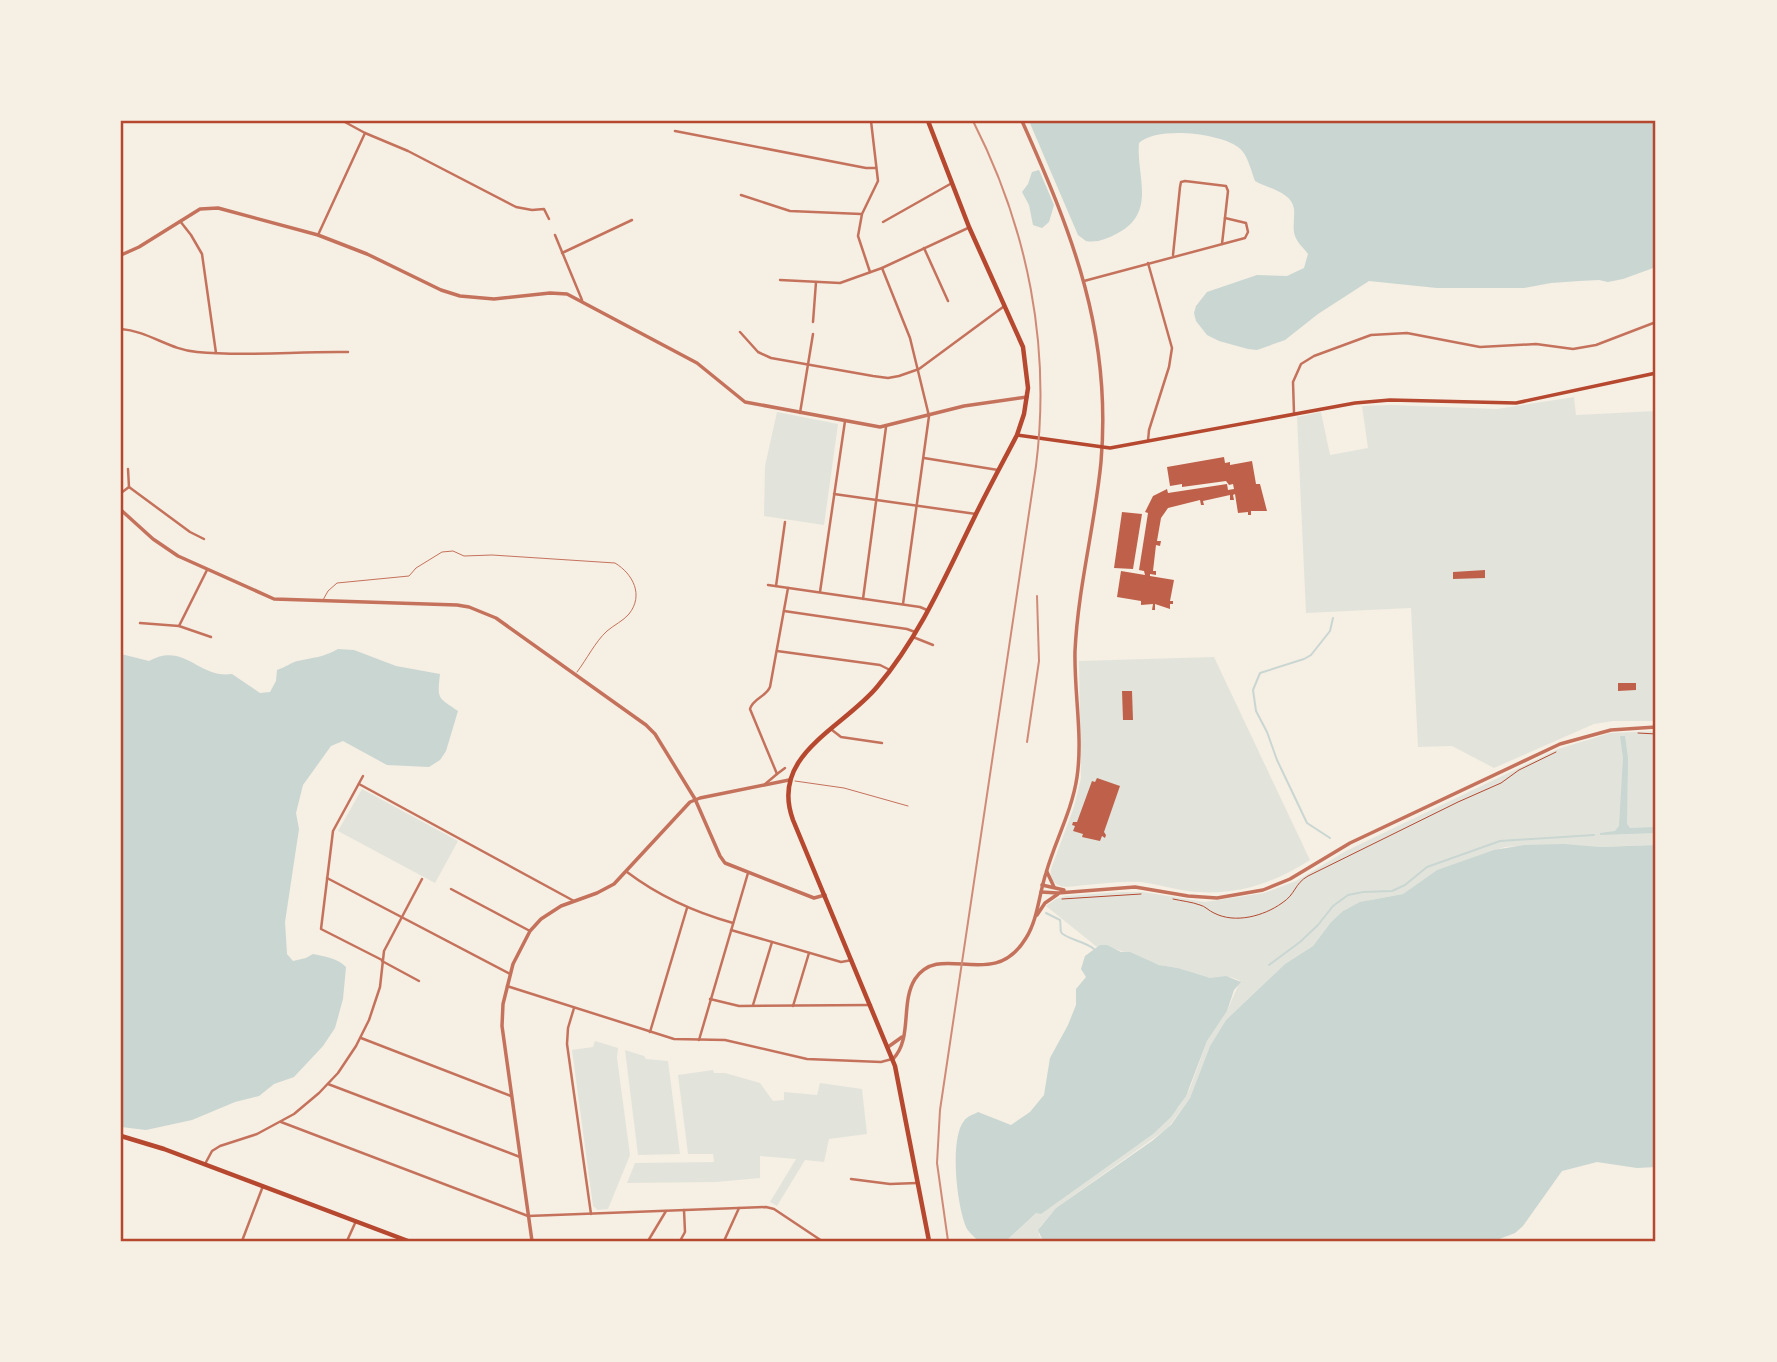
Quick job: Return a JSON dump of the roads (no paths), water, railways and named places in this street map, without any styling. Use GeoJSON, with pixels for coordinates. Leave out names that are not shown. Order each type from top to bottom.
{"type":"FeatureCollection","features":[{"type":"Feature","properties":{"kind":"main road"},"geometry":{"type":"LineString","coordinates":[[928,121],[1025,357],[1027,397],[1017,435],[929,611],[890,670],[866,699],[799,759],[789,780],[787,798],[789,810],[893,1059],[929,1241]]}},
{"type":"Feature","properties":{"kind":"main road"},"geometry":{"type":"LineString","coordinates":[[1017,435],[1030,439],[1110,448],[1294,413],[1379,401],[1516,403],[1656,373]]}},
{"type":"Feature","properties":{"kind":"main road"},"geometry":{"type":"LineString","coordinates":[[121,1136],[155,1145],[408,1241]]}},
{"type":"Feature","properties":{"kind":"street"},"geometry":{"type":"LineString","coordinates":[[343,121],[408,150],[516,206],[532,211],[544,209],[549,219]]}},
{"type":"Feature","properties":{"kind":"street"},"geometry":{"type":"LineString","coordinates":[[870,272],[858,236],[862,214],[877,185],[872,121]]}},
{"type":"Feature","properties":{"kind":"street"},"geometry":{"type":"LineString","coordinates":[[1022,121],[1068,228],[1084,281],[1098,358],[1102,448],[1076,644],[1077,775],[1072,801],[1046,870],[1033,923]]}},
{"type":"Feature","properties":{"kind":"street"},"geometry":{"type":"LineString","coordinates":[[676,131],[876,167]]}},
{"type":"Feature","properties":{"kind":"street"},"geometry":{"type":"LineString","coordinates":[[318,235],[365,133]]}},
{"type":"Feature","properties":{"kind":"street"},"geometry":{"type":"LineString","coordinates":[[1174,255],[1181,182],[1226,186],[1223,244]]}},
{"type":"Feature","properties":{"kind":"street"},"geometry":{"type":"LineString","coordinates":[[883,222],[952,183]]}},
{"type":"Feature","properties":{"kind":"street"},"geometry":{"type":"LineString","coordinates":[[741,195],[790,211],[862,214]]}},
{"type":"Feature","properties":{"kind":"street"},"geometry":{"type":"LineString","coordinates":[[121,255],[139,247],[200,209],[218,208],[318,235],[367,254],[440,290],[460,296],[517,298],[561,293],[582,300],[698,363],[745,402],[886,427],[964,406],[1027,397]]}},
{"type":"Feature","properties":{"kind":"street"},"geometry":{"type":"LineString","coordinates":[[1084,281],[1174,255],[1242,240],[1248,232],[1246,223],[1225,218]]}},
{"type":"Feature","properties":{"kind":"street"},"geometry":{"type":"LineString","coordinates":[[562,253],[632,220]]}},
{"type":"Feature","properties":{"kind":"street"},"geometry":{"type":"LineString","coordinates":[[180,221],[202,254],[216,353]]}},
{"type":"Feature","properties":{"kind":"street"},"geometry":{"type":"LineString","coordinates":[[780,280],[841,283],[882,268],[970,227]]}},
{"type":"Feature","properties":{"kind":"street"},"geometry":{"type":"LineString","coordinates":[[555,236],[582,300]]}},
{"type":"Feature","properties":{"kind":"street"},"geometry":{"type":"LineString","coordinates":[[924,248],[948,301]]}},
{"type":"Feature","properties":{"kind":"street"},"geometry":{"type":"LineString","coordinates":[[1148,263],[1172,348],[1148,441]]}},
{"type":"Feature","properties":{"kind":"street"},"geometry":{"type":"LineString","coordinates":[[882,268],[910,338],[929,416],[902,604]]}},
{"type":"Feature","properties":{"kind":"street"},"geometry":{"type":"LineString","coordinates":[[813,322],[816,282]]}},
{"type":"Feature","properties":{"kind":"street"},"geometry":{"type":"LineString","coordinates":[[740,332],[752,347],[763,355],[888,378],[919,369],[1005,306]]}},
{"type":"Feature","properties":{"kind":"street"},"geometry":{"type":"LineString","coordinates":[[1294,413],[1293,382],[1301,364],[1314,356],[1371,335],[1407,333],[1480,347],[1536,344],[1573,349],[1590,347],[1656,322]]}},
{"type":"Feature","properties":{"kind":"street"},"geometry":{"type":"LineString","coordinates":[[121,329],[136,331],[184,351],[348,352]]}},
{"type":"Feature","properties":{"kind":"street"},"geometry":{"type":"LineString","coordinates":[[800,413],[813,334]]}},
{"type":"Feature","properties":{"kind":"street"},"geometry":{"type":"LineString","coordinates":[[820,592],[845,421]]}},
{"type":"Feature","properties":{"kind":"street"},"geometry":{"type":"LineString","coordinates":[[863,599],[886,427]]}},
{"type":"Feature","properties":{"kind":"street"},"geometry":{"type":"LineString","coordinates":[[924,458],[998,470]]}},
{"type":"Feature","properties":{"kind":"street"},"geometry":{"type":"LineString","coordinates":[[128,468],[129,487]]}},
{"type":"Feature","properties":{"kind":"street"},"geometry":{"type":"LineString","coordinates":[[121,493],[129,487]]}},
{"type":"Feature","properties":{"kind":"street"},"geometry":{"type":"LineString","coordinates":[[129,487],[190,532],[204,539]]}},
{"type":"Feature","properties":{"kind":"street"},"geometry":{"type":"LineString","coordinates":[[834,494],[976,514]]}},
{"type":"Feature","properties":{"kind":"street"},"geometry":{"type":"LineString","coordinates":[[122,513],[153,539],[207,570],[274,599],[469,607],[496,618],[655,734],[695,799],[722,860],[814,898],[825,895]]}},
{"type":"Feature","properties":{"kind":"street"},"geometry":{"type":"LineString","coordinates":[[776,586],[785,522]]}},
{"type":"Feature","properties":{"kind":"street"},"geometry":{"type":"LineString","coordinates":[[179,626],[207,570]]}},
{"type":"Feature","properties":{"kind":"street"},"geometry":{"type":"LineString","coordinates":[[768,585],[902,604],[929,611]]}},
{"type":"Feature","properties":{"kind":"street"},"geometry":{"type":"LineString","coordinates":[[777,774],[750,709],[753,703],[769,690],[788,588]]}},
{"type":"Feature","properties":{"kind":"street"},"geometry":{"type":"LineString","coordinates":[[784,611],[914,634],[933,645]]}},
{"type":"Feature","properties":{"kind":"street"},"geometry":{"type":"LineString","coordinates":[[140,623],[179,626],[211,637]]}},
{"type":"Feature","properties":{"kind":"street"},"geometry":{"type":"LineString","coordinates":[[778,651],[880,665],[890,670]]}},
{"type":"Feature","properties":{"kind":"street"},"geometry":{"type":"LineString","coordinates":[[1041,892],[1135,887],[1210,898],[1263,890],[1290,879],[1350,843],[1560,744],[1611,730],[1656,727]]}},
{"type":"Feature","properties":{"kind":"street"},"geometry":{"type":"LineString","coordinates":[[832,730],[841,737],[882,743]]}},
{"type":"Feature","properties":{"kind":"street"},"geometry":{"type":"LineString","coordinates":[[762,785],[785,768]]}},
{"type":"Feature","properties":{"kind":"street"},"geometry":{"type":"LineString","coordinates":[[363,776],[333,831],[321,929],[419,981]]}},
{"type":"Feature","properties":{"kind":"street"},"geometry":{"type":"LineString","coordinates":[[532,1241],[502,1026],[507,986],[518,952],[530,931],[548,913],[609,888],[627,872],[675,816],[695,799],[789,780]]}},
{"type":"Feature","properties":{"kind":"street"},"geometry":{"type":"LineString","coordinates":[[359,784],[574,901]]}},
{"type":"Feature","properties":{"kind":"street"},"geometry":{"type":"LineString","coordinates":[[1046,870],[1051,883],[1059,891]]}},
{"type":"Feature","properties":{"kind":"street"},"geometry":{"type":"LineString","coordinates":[[627,872],[651,889],[687,908],[733,923]]}},
{"type":"Feature","properties":{"kind":"street"},"geometry":{"type":"LineString","coordinates":[[699,1040],[748,873]]}},
{"type":"Feature","properties":{"kind":"street"},"geometry":{"type":"LineString","coordinates":[[327,878],[510,974]]}},
{"type":"Feature","properties":{"kind":"street"},"geometry":{"type":"LineString","coordinates":[[205,1164],[212,1151],[220,1146],[257,1135],[305,1106],[338,1073],[361,1038],[376,1003],[382,978],[384,951],[422,878]]}},
{"type":"Feature","properties":{"kind":"street"},"geometry":{"type":"LineString","coordinates":[[1042,885],[1059,891]]}},
{"type":"Feature","properties":{"kind":"street"},"geometry":{"type":"LineString","coordinates":[[451,889],[530,931]]}},
{"type":"Feature","properties":{"kind":"street"},"geometry":{"type":"LineString","coordinates":[[507,986],[674,1040],[724,1040],[807,1059],[881,1062],[893,1059],[901,1049],[909,997],[916,978],[935,964],[992,965],[1011,956],[1022,945],[1045,902],[1059,891]]}},
{"type":"Feature","properties":{"kind":"street"},"geometry":{"type":"LineString","coordinates":[[650,1032],[687,908]]}},
{"type":"Feature","properties":{"kind":"street"},"geometry":{"type":"LineString","coordinates":[[731,930],[841,962],[852,960]]}},
{"type":"Feature","properties":{"kind":"street"},"geometry":{"type":"LineString","coordinates":[[753,1006],[772,942]]}},
{"type":"Feature","properties":{"kind":"street"},"geometry":{"type":"LineString","coordinates":[[793,1006],[810,953]]}},
{"type":"Feature","properties":{"kind":"street"},"geometry":{"type":"LineString","coordinates":[[710,999],[732,1006],[870,1005]]}},
{"type":"Feature","properties":{"kind":"street"},"geometry":{"type":"LineString","coordinates":[[575,1008],[566,1044],[591,1214]]}},
{"type":"Feature","properties":{"kind":"street"},"geometry":{"type":"LineString","coordinates":[[888,1047],[898,1042],[904,1032]]}},
{"type":"Feature","properties":{"kind":"street"},"geometry":{"type":"LineString","coordinates":[[361,1038],[511,1096]]}},
{"type":"Feature","properties":{"kind":"street"},"geometry":{"type":"LineString","coordinates":[[328,1084],[520,1157]]}},
{"type":"Feature","properties":{"kind":"street"},"geometry":{"type":"LineString","coordinates":[[281,1122],[528,1216],[772,1208],[822,1241]]}},
{"type":"Feature","properties":{"kind":"street"},"geometry":{"type":"LineString","coordinates":[[850,1180],[890,1184],[918,1183]]}},
{"type":"Feature","properties":{"kind":"street"},"geometry":{"type":"LineString","coordinates":[[242,1241],[263,1186]]}},
{"type":"Feature","properties":{"kind":"street"},"geometry":{"type":"LineString","coordinates":[[724,1241],[739,1208]]}},
{"type":"Feature","properties":{"kind":"street"},"geometry":{"type":"LineString","coordinates":[[680,1241],[685,1232],[684,1210]]}},
{"type":"Feature","properties":{"kind":"street"},"geometry":{"type":"LineString","coordinates":[[649,1241],[666,1211]]}},
{"type":"Feature","properties":{"kind":"street"},"geometry":{"type":"LineString","coordinates":[[348,1241],[356,1221]]}},
{"type":"Feature","properties":{"kind":"lane"},"geometry":{"type":"LineString","coordinates":[[322,602],[328,591],[337,583],[409,576],[416,568],[442,552],[453,551],[464,556],[492,555],[615,563],[633,578],[635,602],[631,611],[607,631],[575,675]]}},
{"type":"Feature","properties":{"kind":"lane"},"geometry":{"type":"LineString","coordinates":[[789,780],[844,788],[908,806]]}},
{"type":"Feature","properties":{"kind":"waterway"},"geometry":{"type":"LineString","coordinates":[[1330,838],[1307,823],[1256,711],[1253,690],[1260,673],[1311,655],[1330,631],[1333,618]]}},
{"type":"Feature","properties":{"kind":"waterway"},"geometry":{"type":"LineString","coordinates":[[1269,965],[1300,942],[1333,906],[1348,895],[1392,891],[1405,885],[1427,867],[1500,841],[1594,835]]}},
{"type":"Feature","properties":{"kind":"waterway"},"geometry":{"type":"LineString","coordinates":[[1046,913],[1060,920],[1063,934],[1094,949]]}},
{"type":"Feature","properties":{"kind":"railway"},"geometry":{"type":"LineString","coordinates":[[948,1241],[937,1163],[940,1110],[1036,466],[1040,421],[1040,377],[1031,289],[1008,204],[973,121]]}},
{"type":"Feature","properties":{"kind":"railway"},"geometry":{"type":"LineString","coordinates":[[1027,742],[1039,661],[1037,596]]}}]}
